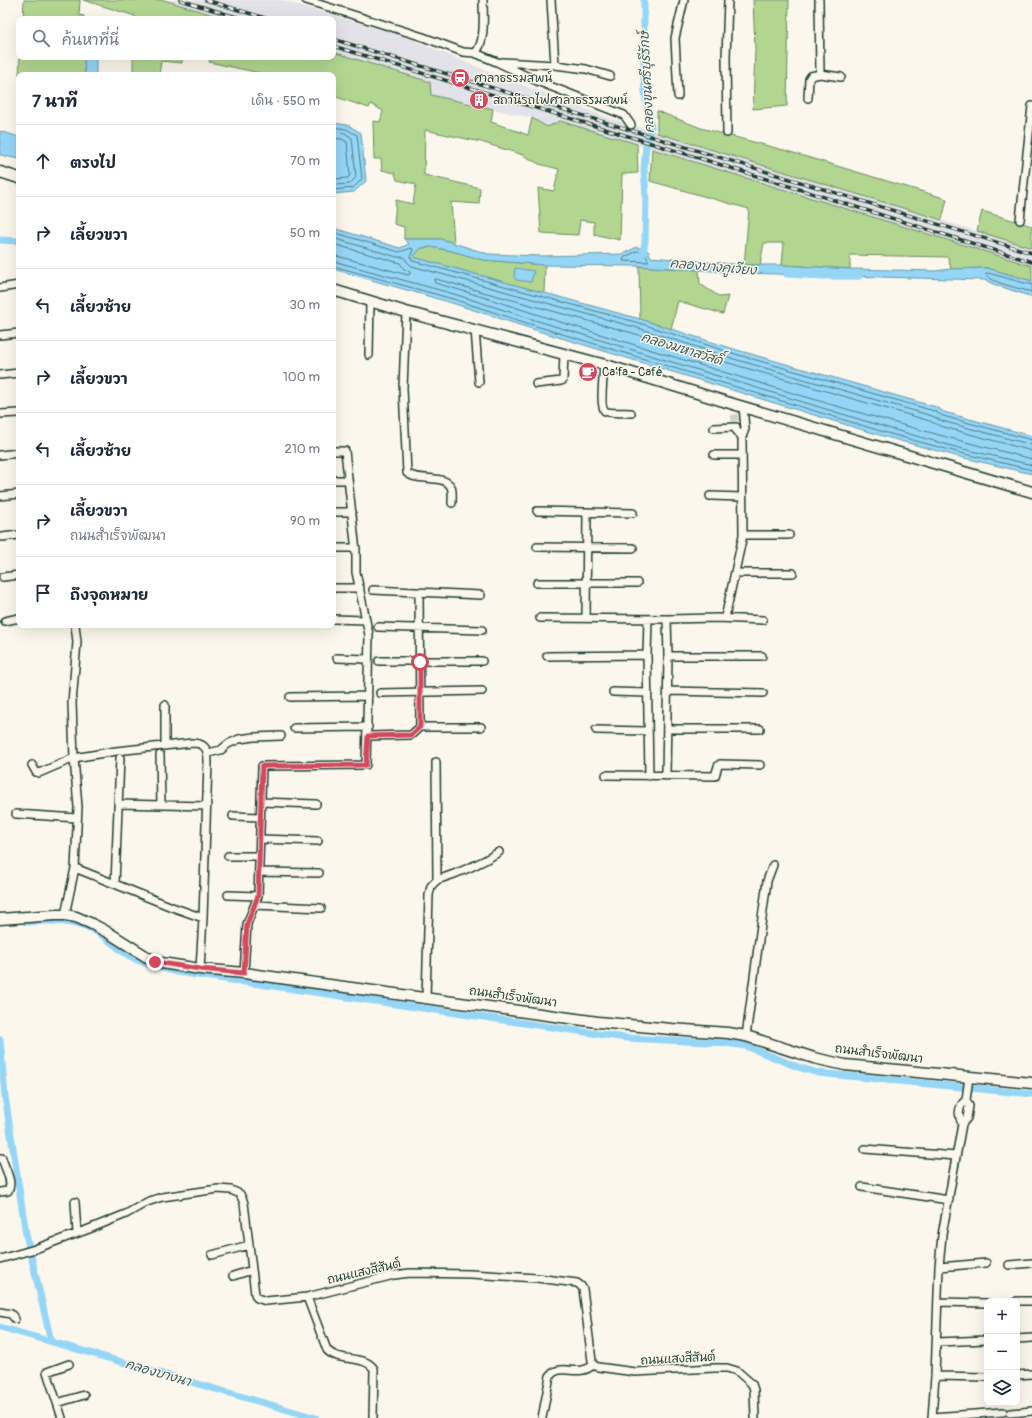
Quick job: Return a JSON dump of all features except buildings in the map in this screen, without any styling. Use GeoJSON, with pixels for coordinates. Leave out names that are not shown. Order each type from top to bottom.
{"type":"FeatureCollection","features":[{"type":"Feature","properties":{"kind":"street"},"geometry":{"type":"LineString","coordinates":[[306,0],[423,37],[463,52],[475,53],[537,81],[624,115],[631,125]]}},
{"type":"Feature","properties":{"kind":"street"},"geometry":{"type":"LineString","coordinates":[[475,53],[479,50],[482,40],[483,0]]}},
{"type":"Feature","properties":{"kind":"street"},"geometry":{"type":"LineString","coordinates":[[551,0],[555,65]]}},
{"type":"Feature","properties":{"kind":"street"},"geometry":{"type":"LineString","coordinates":[[678,96],[675,38],[684,0]]}},
{"type":"Feature","properties":{"kind":"street"},"geometry":{"type":"LineString","coordinates":[[728,0],[726,57],[728,133]]}},
{"type":"Feature","properties":{"kind":"street"},"geometry":{"type":"LineString","coordinates":[[819,0],[820,74]]}},
{"type":"Feature","properties":{"kind":"street"},"geometry":{"type":"LineString","coordinates":[[497,62],[555,65],[586,69],[610,76]]}},
{"type":"Feature","properties":{"kind":"street"},"geometry":{"type":"LineString","coordinates":[[808,98],[808,82],[812,76],[820,74],[840,77]]}},
{"type":"Feature","properties":{"kind":"street"},"geometry":{"type":"LineString","coordinates":[[1020,220],[1032,106]]}},
{"type":"Feature","properties":{"kind":"street"},"geometry":{"type":"LineString","coordinates":[[0,172],[16,177]]}},
{"type":"Feature","properties":{"kind":"street"},"geometry":{"type":"LineString","coordinates":[[0,288],[16,285]]}},
{"type":"Feature","properties":{"kind":"street"},"geometry":{"type":"LineString","coordinates":[[336,291],[406,312],[604,364],[1032,492]]}},
{"type":"Feature","properties":{"kind":"street"},"geometry":{"type":"LineString","coordinates":[[369,355],[370,302]]}},
{"type":"Feature","properties":{"kind":"street"},"geometry":{"type":"LineString","coordinates":[[406,312],[403,388],[407,473],[415,477],[437,479],[449,484],[452,488],[452,503]]}},
{"type":"Feature","properties":{"kind":"street"},"geometry":{"type":"LineString","coordinates":[[474,329],[479,382]]}},
{"type":"Feature","properties":{"kind":"street"},"geometry":{"type":"LineString","coordinates":[[0,335],[16,333]]}},
{"type":"Feature","properties":{"kind":"street"},"geometry":{"type":"LineString","coordinates":[[536,384],[561,382],[563,380],[564,353]]}},
{"type":"Feature","properties":{"kind":"street"},"geometry":{"type":"LineString","coordinates":[[604,364],[602,402],[604,411],[608,413],[631,412]]}},
{"type":"Feature","properties":{"kind":"street"},"geometry":{"type":"LineString","coordinates":[[0,375],[16,373]]}},
{"type":"Feature","properties":{"kind":"street"},"geometry":{"type":"LineString","coordinates":[[725,618],[743,535],[742,437],[745,429],[743,406]]}},
{"type":"Feature","properties":{"kind":"street"},"geometry":{"type":"LineString","coordinates":[[0,414],[16,412]]}},
{"type":"Feature","properties":{"kind":"street"},"geometry":{"type":"LineString","coordinates":[[714,428],[736,427],[736,430],[742,437]]}},
{"type":"Feature","properties":{"kind":"street"},"geometry":{"type":"LineString","coordinates":[[244,973],[247,924],[258,896],[262,766],[366,765],[368,736],[369,635],[356,572],[356,548],[344,451],[336,451]]}},
{"type":"Feature","properties":{"kind":"street"},"geometry":{"type":"LineString","coordinates":[[0,455],[16,453]]}},
{"type":"Feature","properties":{"kind":"street"},"geometry":{"type":"LineString","coordinates":[[714,455],[742,455]]}},
{"type":"Feature","properties":{"kind":"street"},"geometry":{"type":"LineString","coordinates":[[336,480],[348,480]]}},
{"type":"Feature","properties":{"kind":"street"},"geometry":{"type":"LineString","coordinates":[[0,496],[16,494]]}},
{"type":"Feature","properties":{"kind":"street"},"geometry":{"type":"LineString","coordinates":[[710,496],[742,497]]}},
{"type":"Feature","properties":{"kind":"street"},"geometry":{"type":"LineString","coordinates":[[537,511],[633,513]]}},
{"type":"Feature","properties":{"kind":"street"},"geometry":{"type":"LineString","coordinates":[[336,512],[352,512]]}},
{"type":"Feature","properties":{"kind":"street"},"geometry":{"type":"LineString","coordinates":[[586,618],[587,513]]}},
{"type":"Feature","properties":{"kind":"street"},"geometry":{"type":"LineString","coordinates":[[2,537],[16,535]]}},
{"type":"Feature","properties":{"kind":"street"},"geometry":{"type":"LineString","coordinates":[[743,535],[789,535]]}},
{"type":"Feature","properties":{"kind":"street"},"geometry":{"type":"LineString","coordinates":[[538,547],[633,548]]}},
{"type":"Feature","properties":{"kind":"street"},"geometry":{"type":"LineString","coordinates":[[336,548],[356,548]]}},
{"type":"Feature","properties":{"kind":"street"},"geometry":{"type":"LineString","coordinates":[[735,573],[794,573]]}},
{"type":"Feature","properties":{"kind":"street"},"geometry":{"type":"LineString","coordinates":[[3,577],[16,575]]}},
{"type":"Feature","properties":{"kind":"street"},"geometry":{"type":"LineString","coordinates":[[537,582],[637,583]]}},
{"type":"Feature","properties":{"kind":"street"},"geometry":{"type":"LineString","coordinates":[[336,588],[360,588]]}},
{"type":"Feature","properties":{"kind":"street"},"geometry":{"type":"LineString","coordinates":[[373,590],[481,595]]}},
{"type":"Feature","properties":{"kind":"street"},"geometry":{"type":"LineString","coordinates":[[419,592],[420,727]]}},
{"type":"Feature","properties":{"kind":"street"},"geometry":{"type":"LineString","coordinates":[[540,618],[725,618],[763,620]]}},
{"type":"Feature","properties":{"kind":"street"},"geometry":{"type":"LineString","coordinates":[[5,621],[16,619]]}},
{"type":"Feature","properties":{"kind":"street"},"geometry":{"type":"LineString","coordinates":[[336,619],[366,620]]}},
{"type":"Feature","properties":{"kind":"street"},"geometry":{"type":"LineString","coordinates":[[648,619],[647,655],[649,776]]}},
{"type":"Feature","properties":{"kind":"street"},"geometry":{"type":"LineString","coordinates":[[666,776],[668,691],[667,619]]}},
{"type":"Feature","properties":{"kind":"street"},"geometry":{"type":"LineString","coordinates":[[378,627],[482,630]]}},
{"type":"Feature","properties":{"kind":"street"},"geometry":{"type":"LineString","coordinates":[[65,915],[75,868],[78,807],[72,703],[77,642],[75,628]]}},
{"type":"Feature","properties":{"kind":"street"},"geometry":{"type":"LineString","coordinates":[[547,656],[647,655]]}},
{"type":"Feature","properties":{"kind":"street"},"geometry":{"type":"LineString","coordinates":[[668,656],[762,656]]}},
{"type":"Feature","properties":{"kind":"street"},"geometry":{"type":"LineString","coordinates":[[337,658],[368,659]]}},
{"type":"Feature","properties":{"kind":"street"},"geometry":{"type":"LineString","coordinates":[[379,661],[482,661]]}},
{"type":"Feature","properties":{"kind":"street"},"geometry":{"type":"LineString","coordinates":[[380,693],[482,691]]}},
{"type":"Feature","properties":{"kind":"street"},"geometry":{"type":"LineString","coordinates":[[668,691],[763,693]]}},
{"type":"Feature","properties":{"kind":"street"},"geometry":{"type":"LineString","coordinates":[[613,692],[648,693]]}},
{"type":"Feature","properties":{"kind":"street"},"geometry":{"type":"LineString","coordinates":[[290,696],[368,696]]}},
{"type":"Feature","properties":{"kind":"street"},"geometry":{"type":"LineString","coordinates":[[165,705],[165,746]]}},
{"type":"Feature","properties":{"kind":"street"},"geometry":{"type":"LineString","coordinates":[[294,728],[368,727]]}},
{"type":"Feature","properties":{"kind":"street"},"geometry":{"type":"LineString","coordinates":[[368,736],[411,735],[420,727],[481,727]]}},
{"type":"Feature","properties":{"kind":"street"},"geometry":{"type":"LineString","coordinates":[[667,729],[760,729]]}},
{"type":"Feature","properties":{"kind":"street"},"geometry":{"type":"LineString","coordinates":[[596,730],[648,731]]}},
{"type":"Feature","properties":{"kind":"street"},"geometry":{"type":"LineString","coordinates":[[208,753],[221,750],[228,744],[239,740],[254,737],[281,736]]}},
{"type":"Feature","properties":{"kind":"street"},"geometry":{"type":"LineString","coordinates":[[32,765],[36,772],[39,773],[74,758],[165,746],[199,743],[204,745],[208,753],[200,969]]}},
{"type":"Feature","properties":{"kind":"street"},"geometry":{"type":"LineString","coordinates":[[160,755],[161,805]]}},
{"type":"Feature","properties":{"kind":"street"},"geometry":{"type":"LineString","coordinates":[[115,884],[120,758]]}},
{"type":"Feature","properties":{"kind":"street"},"geometry":{"type":"LineString","coordinates":[[436,762],[437,880]]}},
{"type":"Feature","properties":{"kind":"street"},"geometry":{"type":"LineString","coordinates":[[606,775],[715,776],[720,764],[760,765]]}},
{"type":"Feature","properties":{"kind":"street"},"geometry":{"type":"LineString","coordinates":[[261,802],[316,804]]}},
{"type":"Feature","properties":{"kind":"street"},"geometry":{"type":"LineString","coordinates":[[118,804],[207,806]]}},
{"type":"Feature","properties":{"kind":"street"},"geometry":{"type":"LineString","coordinates":[[16,814],[77,818]]}},
{"type":"Feature","properties":{"kind":"street"},"geometry":{"type":"LineString","coordinates":[[233,816],[260,817]]}},
{"type":"Feature","properties":{"kind":"street"},"geometry":{"type":"LineString","coordinates":[[260,839],[318,841]]}},
{"type":"Feature","properties":{"kind":"street"},"geometry":{"type":"LineString","coordinates":[[426,998],[429,895],[431,886],[437,880],[486,860],[499,852]]}},
{"type":"Feature","properties":{"kind":"street"},"geometry":{"type":"LineString","coordinates":[[228,856],[259,856]]}},
{"type":"Feature","properties":{"kind":"street"},"geometry":{"type":"LineString","coordinates":[[746,1036],[767,882],[773,865]]}},
{"type":"Feature","properties":{"kind":"street"},"geometry":{"type":"LineString","coordinates":[[75,868],[203,918]]}},
{"type":"Feature","properties":{"kind":"street"},"geometry":{"type":"LineString","coordinates":[[259,872],[319,873]]}},
{"type":"Feature","properties":{"kind":"street"},"geometry":{"type":"LineString","coordinates":[[228,895],[258,896]]}},
{"type":"Feature","properties":{"kind":"street"},"geometry":{"type":"LineString","coordinates":[[255,905],[320,908]]}},
{"type":"Feature","properties":{"kind":"street","name":"ถนนสำเร็จพัฒนา"},"geometry":{"type":"LineString","coordinates":[[4,919],[65,915],[76,917],[92,924],[155,962],[598,1022],[728,1033],[746,1036],[814,1058],[845,1065],[969,1081],[1032,1083]]}},
{"type":"Feature","properties":{"kind":"street"},"geometry":{"type":"LineString","coordinates":[[969,1081],[966,1098],[962,1104],[959,1117],[962,1124],[942,1234],[939,1267],[937,1342],[932,1418],[1032,1411]]}},
{"type":"Feature","properties":{"kind":"street"},"geometry":{"type":"LineString","coordinates":[[865,1149],[956,1156]]}},
{"type":"Feature","properties":{"kind":"street"},"geometry":{"type":"LineString","coordinates":[[0,1158],[2,1158],[10,1182],[10,1187],[8,1190],[0,1192]]}},
{"type":"Feature","properties":{"kind":"street"},"geometry":{"type":"LineString","coordinates":[[862,1187],[949,1200]]}},
{"type":"Feature","properties":{"kind":"street","name":"ถนนแสงสีสันต์"},"geometry":{"type":"LineString","coordinates":[[0,1259],[19,1252],[35,1249],[126,1214],[147,1202],[162,1197],[218,1189],[231,1190],[240,1194],[244,1203],[255,1294],[261,1301],[307,1297],[394,1275],[410,1273],[471,1274],[537,1278],[577,1283],[583,1289],[593,1365],[635,1372],[728,1368],[737,1371],[752,1384],[754,1390],[754,1418]]}},
{"type":"Feature","properties":{"kind":"street"},"geometry":{"type":"LineString","coordinates":[[75,1202],[76,1233]]}},
{"type":"Feature","properties":{"kind":"street"},"geometry":{"type":"LineString","coordinates":[[212,1255],[249,1245]]}},
{"type":"Feature","properties":{"kind":"street"},"geometry":{"type":"LineString","coordinates":[[939,1267],[986,1263]]}},
{"type":"Feature","properties":{"kind":"street"},"geometry":{"type":"LineString","coordinates":[[1009,1264],[1032,1263]]}},
{"type":"Feature","properties":{"kind":"street"},"geometry":{"type":"LineString","coordinates":[[233,1276],[252,1270]]}},
{"type":"Feature","properties":{"kind":"street"},"geometry":{"type":"LineString","coordinates":[[307,1297],[325,1346],[331,1354],[372,1365],[374,1369],[373,1418]]}},
{"type":"Feature","properties":{"kind":"street"},"geometry":{"type":"LineString","coordinates":[[1020,1301],[1032,1301]]}},
{"type":"Feature","properties":{"kind":"street"},"geometry":{"type":"LineString","coordinates":[[938,1302],[984,1303]]}},
{"type":"Feature","properties":{"kind":"street"},"geometry":{"type":"LineString","coordinates":[[0,1312],[11,1314],[15,1319]]}},
{"type":"Feature","properties":{"kind":"street"},"geometry":{"type":"LineString","coordinates":[[1020,1339],[1032,1338]]}},
{"type":"Feature","properties":{"kind":"street"},"geometry":{"type":"LineString","coordinates":[[937,1342],[984,1340]]}},
{"type":"Feature","properties":{"kind":"street"},"geometry":{"type":"LineString","coordinates":[[62,1418],[47,1372],[69,1364]]}},
{"type":"Feature","properties":{"kind":"street"},"geometry":{"type":"LineString","coordinates":[[542,1418],[550,1376],[553,1372],[558,1370],[585,1370],[593,1365]]}},
{"type":"Feature","properties":{"kind":"street"},"geometry":{"type":"LineString","coordinates":[[1020,1375],[1032,1374]]}},
{"type":"Feature","properties":{"kind":"street"},"geometry":{"type":"LineString","coordinates":[[935,1376],[984,1377]]}},
{"type":"Feature","properties":{"kind":"street"},"geometry":{"type":"LineString","coordinates":[[57,1403],[84,1395]]}},
{"type":"Feature","properties":{"kind":"shaded area"},"geometry":{"type":"Polygon","coordinates":[[[164,0],[282,0],[336,16],[216,16],[164,0]]]}},
{"type":"Feature","properties":{"kind":"shaded area"},"geometry":{"type":"Polygon","coordinates":[[[336,16],[406,37],[497,75],[610,118],[1032,248],[1032,266],[560,121],[547,127],[532,118],[430,95],[430,82],[336,53],[336,16]]]}},
{"type":"Feature","properties":{"kind":"green space"},"geometry":{"type":"Polygon","coordinates":[[[24,0],[80,0],[79,15],[84,16],[23,16],[24,0]]]}},
{"type":"Feature","properties":{"kind":"green space"},"geometry":{"type":"Polygon","coordinates":[[[83,0],[164,0],[216,16],[135,16],[83,0]]]}},
{"type":"Feature","properties":{"kind":"green space"},"geometry":{"type":"Polygon","coordinates":[[[753,0],[789,0],[787,106],[753,109],[755,48],[753,0]]]}},
{"type":"Feature","properties":{"kind":"green space"},"geometry":{"type":"Polygon","coordinates":[[[336,53],[430,82],[431,95],[493,109],[491,122],[528,135],[532,118],[547,127],[560,121],[637,144],[638,173],[622,174],[620,240],[594,234],[594,222],[580,220],[578,235],[541,233],[538,188],[554,191],[559,169],[539,164],[523,155],[481,142],[425,130],[424,175],[480,188],[479,204],[451,202],[454,243],[441,239],[404,239],[404,227],[394,224],[396,200],[413,204],[416,184],[397,180],[395,173],[382,170],[381,159],[374,159],[373,121],[380,122],[383,111],[371,104],[369,108],[336,97],[336,72],[255,72],[209,62],[210,60],[336,60],[336,53]]]}},
{"type":"Feature","properties":{"kind":"green space"},"geometry":{"type":"Polygon","coordinates":[[[20,60],[84,60],[85,72],[19,72],[20,60]]]}},
{"type":"Feature","properties":{"kind":"green space"},"geometry":{"type":"Polygon","coordinates":[[[133,60],[182,60],[182,63],[161,61],[159,72],[133,72],[133,60]]]}},
{"type":"Feature","properties":{"kind":"green space"},"geometry":{"type":"Polygon","coordinates":[[[657,111],[701,128],[787,151],[947,199],[942,220],[657,133],[657,111]]]}},
{"type":"Feature","properties":{"kind":"green space"},"geometry":{"type":"Polygon","coordinates":[[[652,149],[1032,266],[1032,281],[987,268],[951,269],[948,257],[850,255],[850,269],[782,265],[784,243],[764,243],[760,265],[744,265],[749,209],[650,181],[652,149]]]}},
{"type":"Feature","properties":{"kind":"green space"},"geometry":{"type":"Polygon","coordinates":[[[982,211],[1032,226],[1032,248],[977,231],[982,211]]]}},
{"type":"Feature","properties":{"kind":"green space"},"geometry":{"type":"Polygon","coordinates":[[[431,247],[452,251],[483,260],[545,265],[544,293],[413,257],[421,248],[431,247]]]}},
{"type":"Feature","properties":{"kind":"green space"},"geometry":{"type":"Polygon","coordinates":[[[639,266],[699,270],[700,284],[720,297],[728,296],[723,314],[678,301],[671,329],[640,319],[639,266]]]}},
{"type":"Feature","properties":{"kind":"water"},"geometry":{"type":"Polygon","coordinates":[[[84,60],[96,60],[96,72],[85,72],[84,60]]]}},
{"type":"Feature","properties":{"kind":"water"},"geometry":{"type":"Polygon","coordinates":[[[336,123],[348,125],[361,133],[366,181],[354,192],[336,194],[336,123]]]}},
{"type":"Feature","properties":{"kind":"water"},"geometry":{"type":"Polygon","coordinates":[[[0,131],[16,136],[16,158],[0,155],[0,131]]]}},
{"type":"Feature","properties":{"kind":"water","name":"คลองมหาสวัสดิ์"},"geometry":{"type":"Polygon","coordinates":[[[336,229],[400,248],[409,244],[404,239],[441,239],[488,254],[541,256],[622,254],[637,247],[648,251],[651,257],[744,265],[934,271],[987,268],[1032,281],[1032,297],[985,280],[743,273],[639,266],[545,265],[483,260],[452,251],[431,247],[421,248],[413,257],[640,319],[737,350],[936,407],[944,412],[1032,436],[1032,474],[956,456],[886,437],[535,330],[452,303],[336,270],[336,229]]]}},
{"type":"Feature","properties":{"kind":"water"},"geometry":{"type":"Polygon","coordinates":[[[515,268],[534,271],[531,282],[516,280],[514,276],[515,268]]]}},
{"type":"Feature","properties":{"kind":"waterway","name":"คลองขุนศรีบุรีรักษ์"},"geometry":{"type":"LineString","coordinates":[[642,257],[645,242],[646,196],[644,170],[646,146],[651,127],[644,76],[644,0]]}},
{"type":"Feature","properties":{"kind":"waterway"},"geometry":{"type":"LineString","coordinates":[[0,240],[16,241]]}},
{"type":"Feature","properties":{"kind":"waterway","name":"คลองบางคูเวียง"},"geometry":{"type":"LineString","coordinates":[[787,274],[859,276]]}},
{"type":"Feature","properties":{"kind":"waterway"},"geometry":{"type":"LineString","coordinates":[[26,922],[57,921],[87,927],[98,933],[128,955],[140,961],[177,972],[626,1038],[726,1043],[746,1046],[798,1067],[818,1073],[1032,1094]]}},
{"type":"Feature","properties":{"kind":"waterway"},"geometry":{"type":"LineString","coordinates":[[0,1040],[5,1096],[26,1234],[51,1341]]}},
{"type":"Feature","properties":{"kind":"waterway","name":"คลองบางนา"},"geometry":{"type":"LineString","coordinates":[[0,1327],[316,1418]]}},
{"type":"Feature","properties":{"kind":"tunnel"},"geometry":{"type":"LineString","coordinates":[[733,404],[736,427]]}},
{"type":"Feature","properties":{"kind":"railway"},"geometry":{"type":"LineString","coordinates":[[180,0],[233,16]]}},
{"type":"Feature","properties":{"kind":"railway"},"geometry":{"type":"LineString","coordinates":[[206,0],[258,16]]}},
{"type":"Feature","properties":{"kind":"railway"},"geometry":{"type":"LineString","coordinates":[[336,40],[1032,253]]}},
{"type":"Feature","properties":{"kind":"railway"},"geometry":{"type":"LineString","coordinates":[[336,47],[1032,262]]}},
{"type":"Feature","properties":{"kind":"place","name":"ศาลาธรรมสพน์"},"geometry":{"type":"Point","coordinates":[460,78]}},
{"type":"Feature","properties":{"kind":"place","name":"สถานีรถไฟศาลาธรรมสพน์"},"geometry":{"type":"Point","coordinates":[479,100]}},
{"type":"Feature","properties":{"kind":"place","name":"Ca’fa - Café"},"geometry":{"type":"Point","coordinates":[588,372]}},
{"type":"Feature","properties":{"kind":"route"},"geometry":{"type":"LineString","coordinates":[[155,962],[200,969],[244,973],[247,924],[258,896],[262,766],[366,765],[368,736],[411,735],[420,727],[420,662]]}}]}
